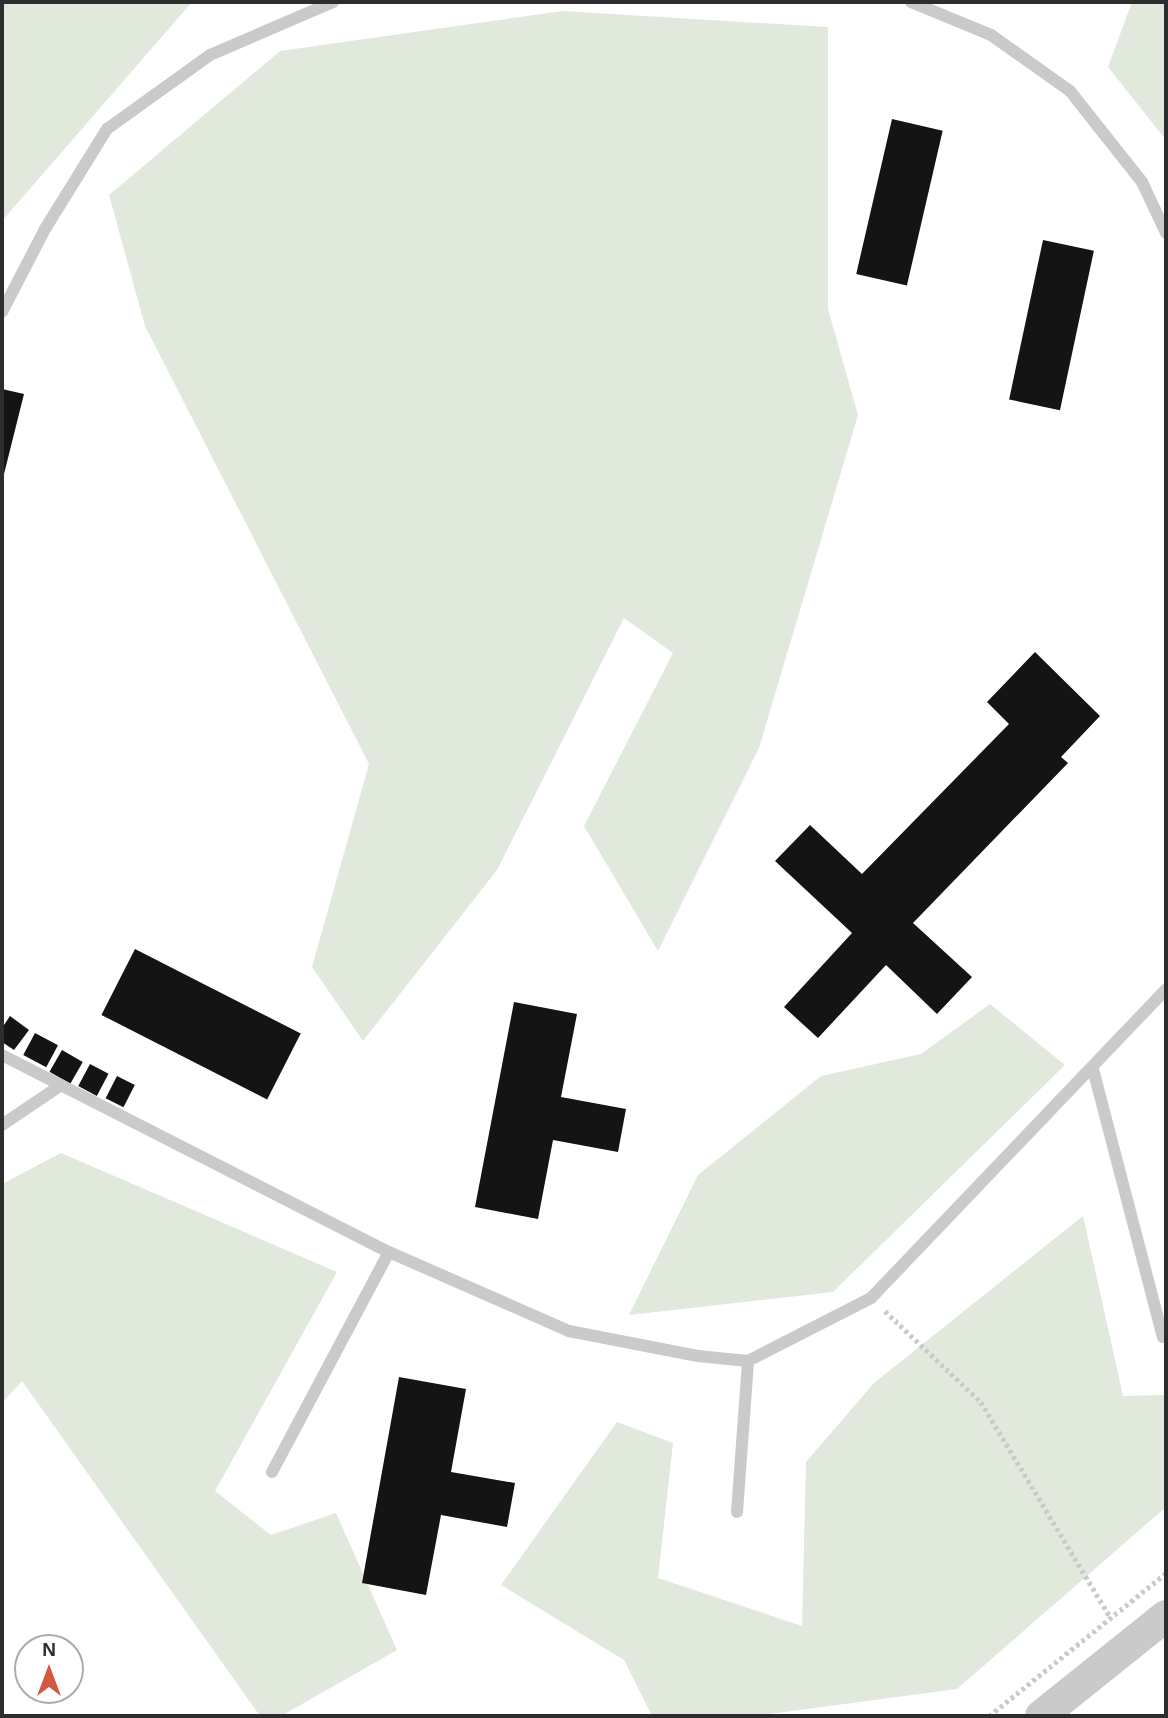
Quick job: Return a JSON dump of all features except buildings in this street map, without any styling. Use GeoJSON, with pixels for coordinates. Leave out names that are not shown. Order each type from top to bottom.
{"type":"FeatureCollection","features":[{"type":"Feature","properties":{"kind":"street"},"geometry":{"type":"LineString","coordinates":[[1041,1716],[1166,1616]]}},
{"type":"Feature","properties":{"kind":"lane"},"geometry":{"type":"LineString","coordinates":[[2,312],[45,229],[107,129],[210,55],[333,2]]}},
{"type":"Feature","properties":{"kind":"lane"},"geometry":{"type":"LineString","coordinates":[[911,2],[991,36],[1070,91],[1143,182],[1166,233]]}},
{"type":"Feature","properties":{"kind":"lane"},"geometry":{"type":"LineString","coordinates":[[2,1055],[389,1252],[569,1332],[698,1356],[748,1361],[871,1298],[1093,1069],[1166,989]]}},
{"type":"Feature","properties":{"kind":"lane"},"geometry":{"type":"LineString","coordinates":[[1093,1069],[1163,1337]]}},
{"type":"Feature","properties":{"kind":"lane"},"geometry":{"type":"LineString","coordinates":[[2,1125],[61,1085]]}},
{"type":"Feature","properties":{"kind":"lane"},"geometry":{"type":"LineString","coordinates":[[272,1472],[389,1252]]}},
{"type":"Feature","properties":{"kind":"lane"},"geometry":{"type":"LineString","coordinates":[[737,1512],[748,1361]]}},
{"type":"Feature","properties":{"kind":"path"},"geometry":{"type":"LineString","coordinates":[[871,1298],[981,1402],[1111,1618]]}},
{"type":"Feature","properties":{"kind":"path"},"geometry":{"type":"LineString","coordinates":[[989,1716],[1166,1573]]}},
{"type":"Feature","properties":{"kind":"shaded area"},"geometry":{"type":"Polygon","coordinates":[[[2,2],[192,2],[2,221],[2,2]]]}},
{"type":"Feature","properties":{"kind":"shaded area"},"geometry":{"type":"Polygon","coordinates":[[[1132,2],[1166,2],[1166,140],[1108,67],[1132,2]]]}},
{"type":"Feature","properties":{"kind":"shaded area"},"geometry":{"type":"Polygon","coordinates":[[[562,11],[828,27],[828,309],[858,415],[759,748],[658,951],[584,826],[673,653],[624,618],[497,870],[363,1041],[312,967],[369,764],[145,326],[109,195],[280,51],[562,11]]]}},
{"type":"Feature","properties":{"kind":"shaded area"},"geometry":{"type":"Polygon","coordinates":[[[990,1004],[1065,1065],[833,1292],[629,1315],[698,1175],[821,1076],[921,1054],[990,1004]]]}},
{"type":"Feature","properties":{"kind":"shaded area"},"geometry":{"type":"Polygon","coordinates":[[[61,1153],[337,1272],[215,1491],[271,1535],[336,1513],[397,1650],[281,1716],[260,1716],[22,1381],[2,1403],[2,1184],[61,1153]]]}},
{"type":"Feature","properties":{"kind":"shaded area"},"geometry":{"type":"Polygon","coordinates":[[[1083,1216],[1123,1396],[1166,1395],[1166,1507],[957,1689],[755,1716],[652,1716],[624,1660],[501,1585],[617,1422],[673,1443],[658,1578],[802,1626],[806,1462],[874,1383],[1083,1216]]]}}]}
